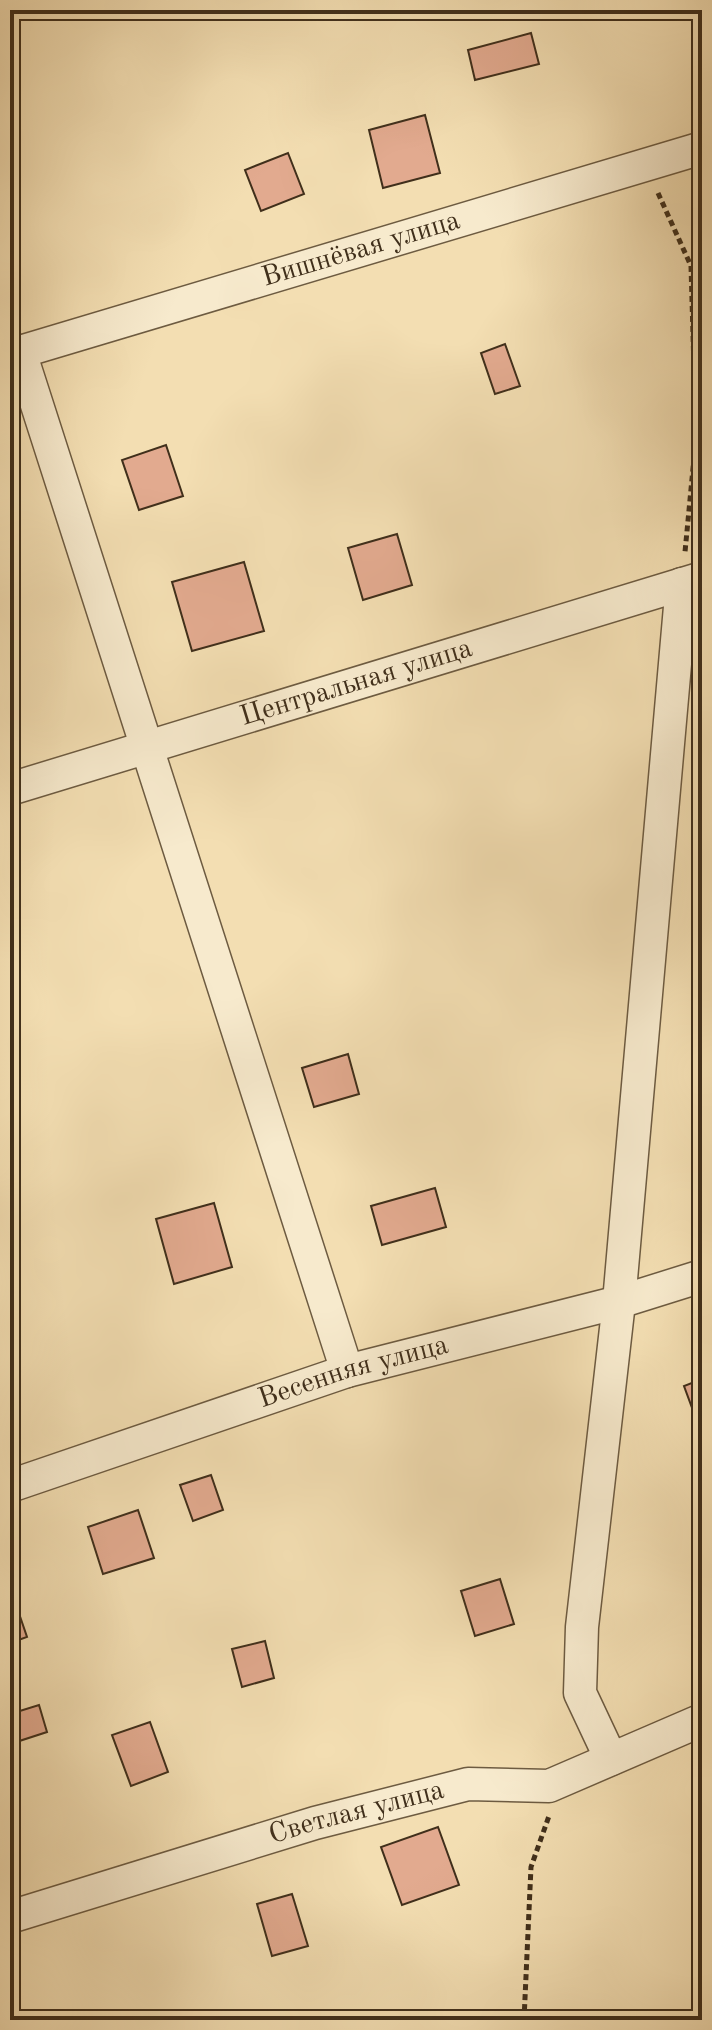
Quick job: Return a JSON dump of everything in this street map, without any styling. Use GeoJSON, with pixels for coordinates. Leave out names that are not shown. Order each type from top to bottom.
{"type":"FeatureCollection","features":[{"type":"Feature","properties":{"kind":"street","name":"Вишнёвая улица"},"geometry":{"type":"LineString","coordinates":[[15,350],[702,148]]}},
{"type":"Feature","properties":{"kind":"street"},"geometry":{"type":"LineString","coordinates":[[15,350],[347,1371]]}},
{"type":"Feature","properties":{"kind":"street"},"geometry":{"type":"LineString","coordinates":[[611,1759],[580,1693],[582,1627],[619,1302],[692,581]]}},
{"type":"Feature","properties":{"kind":"street","name":"Центральная улица"},"geometry":{"type":"LineString","coordinates":[[10,789],[692,581]]}},
{"type":"Feature","properties":{"kind":"street","name":"Весенняя улица"},"geometry":{"type":"LineString","coordinates":[[10,1486],[347,1371],[619,1302],[702,1276]]}},
{"type":"Feature","properties":{"kind":"street","name":"Светлая улица"},"geometry":{"type":"LineString","coordinates":[[10,1917],[315,1823],[468,1784],[549,1786],[563,1777],[702,1720]]}},
{"type":"Feature","properties":{"kind":"path"},"geometry":{"type":"LineString","coordinates":[[646,165],[691,266],[696,437],[692,581]]}},
{"type":"Feature","properties":{"kind":"path"},"geometry":{"type":"LineString","coordinates":[[524,2020],[531,1867],[563,1777]]}},
{"type":"Feature","properties":{"kind":"building"},"geometry":{"type":"Polygon","coordinates":[[[531,33],[539,64],[475,80],[468,50],[531,33]]]}},
{"type":"Feature","properties":{"kind":"building"},"geometry":{"type":"Polygon","coordinates":[[[425,115],[440,173],[383,188],[369,130],[425,115]]]}},
{"type":"Feature","properties":{"kind":"building"},"geometry":{"type":"Polygon","coordinates":[[[288,153],[304,194],[261,211],[245,170],[288,153]]]}},
{"type":"Feature","properties":{"kind":"building"},"geometry":{"type":"Polygon","coordinates":[[[505,344],[520,386],[495,394],[481,353],[505,344]]]}},
{"type":"Feature","properties":{"kind":"building"},"geometry":{"type":"Polygon","coordinates":[[[166,445],[183,496],[139,510],[122,460],[166,445]]]}},
{"type":"Feature","properties":{"kind":"building"},"geometry":{"type":"Polygon","coordinates":[[[397,534],[412,585],[363,600],[348,548],[397,534]]]}},
{"type":"Feature","properties":{"kind":"building"},"geometry":{"type":"Polygon","coordinates":[[[244,562],[264,631],[192,651],[172,582],[244,562]]]}},
{"type":"Feature","properties":{"kind":"building"},"geometry":{"type":"Polygon","coordinates":[[[348,1054],[359,1094],[314,1107],[302,1068],[348,1054]]]}},
{"type":"Feature","properties":{"kind":"building"},"geometry":{"type":"Polygon","coordinates":[[[435,1188],[446,1227],[382,1245],[371,1206],[435,1188]]]}},
{"type":"Feature","properties":{"kind":"building"},"geometry":{"type":"Polygon","coordinates":[[[214,1203],[232,1267],[174,1284],[156,1219],[214,1203]]]}},
{"type":"Feature","properties":{"kind":"building"},"geometry":{"type":"Polygon","coordinates":[[[702,1379],[702,1423],[698,1424],[684,1386],[702,1379]]]}},
{"type":"Feature","properties":{"kind":"building"},"geometry":{"type":"Polygon","coordinates":[[[211,1475],[223,1510],[193,1521],[180,1485],[211,1475]]]}},
{"type":"Feature","properties":{"kind":"building"},"geometry":{"type":"Polygon","coordinates":[[[138,1510],[154,1558],[103,1574],[88,1527],[138,1510]]]}},
{"type":"Feature","properties":{"kind":"building"},"geometry":{"type":"Polygon","coordinates":[[[500,1579],[514,1624],[475,1636],[461,1591],[500,1579]]]}},
{"type":"Feature","properties":{"kind":"building"},"geometry":{"type":"Polygon","coordinates":[[[10,1587],[27,1637],[10,1643],[10,1587]]]}},
{"type":"Feature","properties":{"kind":"building"},"geometry":{"type":"Polygon","coordinates":[[[265,1641],[274,1678],[242,1687],[232,1649],[265,1641]]]}},
{"type":"Feature","properties":{"kind":"building"},"geometry":{"type":"Polygon","coordinates":[[[39,1705],[47,1732],[10,1744],[10,1714],[39,1705]]]}},
{"type":"Feature","properties":{"kind":"building"},"geometry":{"type":"Polygon","coordinates":[[[150,1722],[168,1772],[131,1786],[112,1735],[150,1722]]]}},
{"type":"Feature","properties":{"kind":"building"},"geometry":{"type":"Polygon","coordinates":[[[438,1827],[459,1885],[402,1905],[381,1847],[438,1827]]]}},
{"type":"Feature","properties":{"kind":"building"},"geometry":{"type":"Polygon","coordinates":[[[292,1894],[308,1946],[272,1956],[257,1904],[292,1894]]]}}]}
